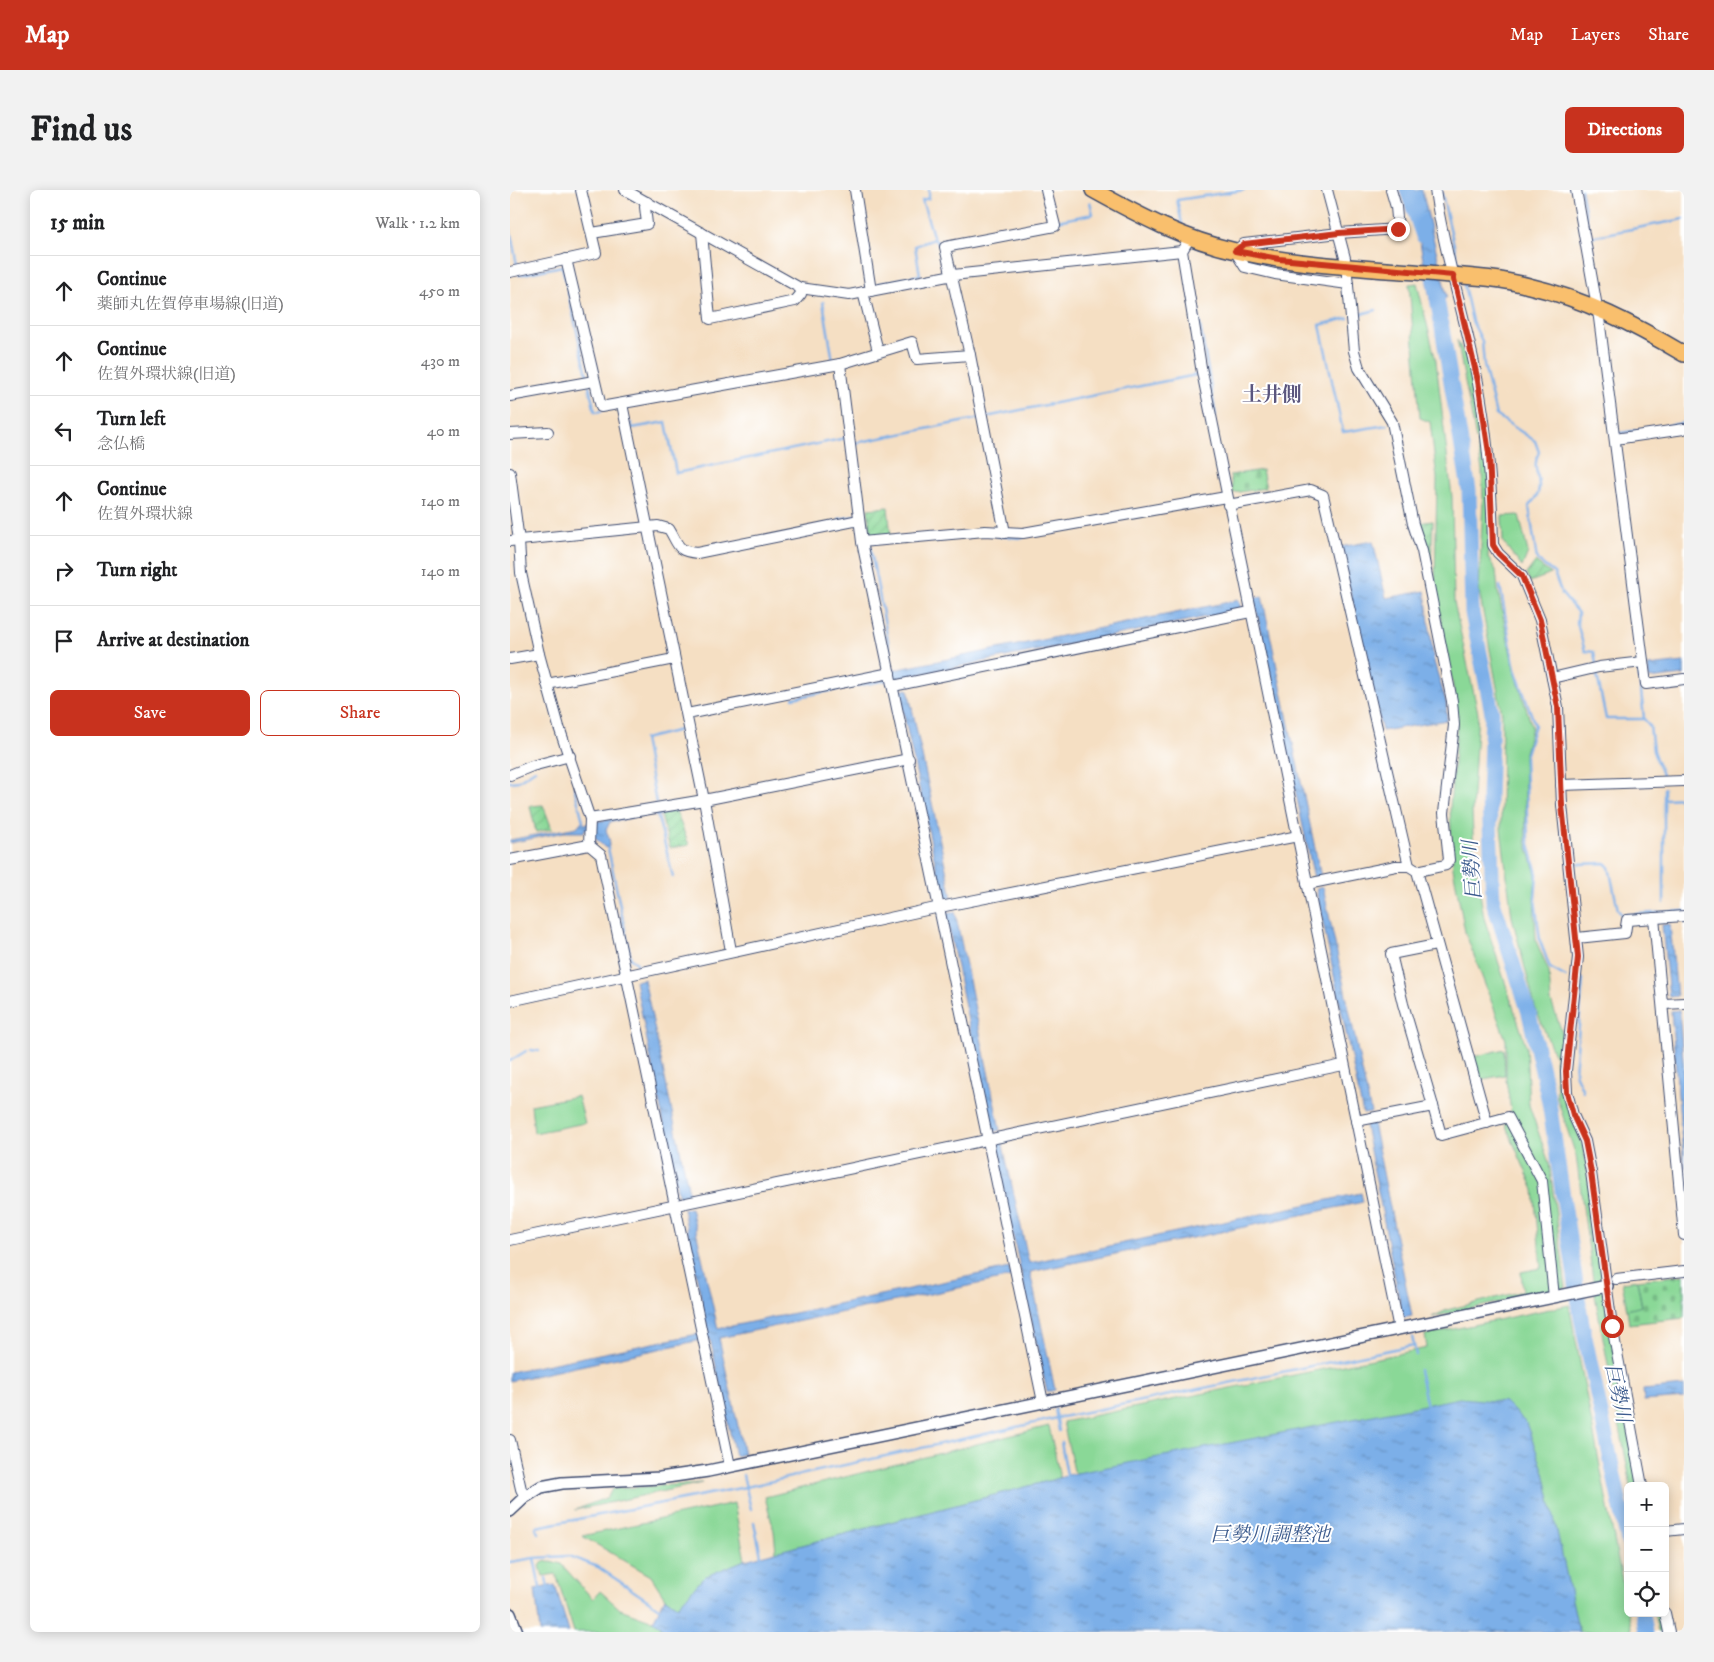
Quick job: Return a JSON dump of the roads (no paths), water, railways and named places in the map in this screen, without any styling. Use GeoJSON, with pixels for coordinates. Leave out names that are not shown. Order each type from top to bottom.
{"type":"FeatureCollection","features":[{"type":"Feature","properties":{"kind":"main road"},"geometry":{"type":"LineString","coordinates":[[1093,190],[1145,218],[1190,237],[1235,251],[1279,259],[1453,275],[1529,286],[1598,308],[1684,354]]}},
{"type":"Feature","properties":{"kind":"street"},"geometry":{"type":"LineString","coordinates":[[510,272],[596,253],[581,190]]}},
{"type":"Feature","properties":{"kind":"street"},"geometry":{"type":"LineString","coordinates":[[625,190],[800,288],[842,295],[950,276],[1182,251]]}},
{"type":"Feature","properties":{"kind":"street"},"geometry":{"type":"LineString","coordinates":[[855,190],[867,291],[878,351]]}},
{"type":"Feature","properties":{"kind":"street"},"geometry":{"type":"LineString","coordinates":[[1005,533],[983,418],[966,355],[945,247],[1055,222],[1046,190]]}},
{"type":"Feature","properties":{"kind":"street"},"geometry":{"type":"LineString","coordinates":[[1327,190],[1345,258]]}},
{"type":"Feature","properties":{"kind":"street"},"geometry":{"type":"LineString","coordinates":[[1315,883],[1396,866],[1413,868],[1446,865],[1449,860],[1444,813],[1454,725],[1452,701],[1422,550],[1413,524],[1392,422],[1359,368],[1354,351],[1348,280],[1275,274],[1245,267],[1235,251],[1244,244],[1339,233],[1398,229],[1396,207],[1391,190]]}},
{"type":"Feature","properties":{"kind":"street"},"geometry":{"type":"LineString","coordinates":[[1435,190],[1478,381],[1489,453],[1493,545],[1498,553],[1522,576],[1540,620],[1558,707],[1561,743],[1559,765],[1565,845],[1577,938],[1577,978],[1566,1071],[1567,1092],[1573,1115],[1585,1141],[1611,1282],[1641,1482]]}},
{"type":"Feature","properties":{"kind":"street"},"geometry":{"type":"LineString","coordinates":[[1576,190],[1598,308],[1646,684],[1684,679]]}},
{"type":"Feature","properties":{"kind":"street"},"geometry":{"type":"LineString","coordinates":[[592,233],[647,224],[645,207],[647,202]]}},
{"type":"Feature","properties":{"kind":"street"},"geometry":{"type":"LineString","coordinates":[[702,233],[710,319],[795,300],[801,294],[800,288]]}},
{"type":"Feature","properties":{"kind":"street"},"geometry":{"type":"LineString","coordinates":[[1190,237],[1182,251],[1201,367],[1227,501],[1298,836],[1315,883],[1343,1065],[1364,1119],[1371,1195],[1399,1330]]}},
{"type":"Feature","properties":{"kind":"street"},"geometry":{"type":"LineString","coordinates":[[566,259],[601,407],[843,363],[912,342],[916,359],[966,355]]}},
{"type":"Feature","properties":{"kind":"street"},"geometry":{"type":"LineString","coordinates":[[843,363],[859,515],[866,542],[890,673],[900,684],[909,759],[946,906],[994,1138],[1015,1271],[1043,1402]]}},
{"type":"Feature","properties":{"kind":"street"},"geometry":{"type":"LineString","coordinates":[[510,396],[594,381]]}},
{"type":"Feature","properties":{"kind":"street"},"geometry":{"type":"LineString","coordinates":[[622,404],[645,523],[687,714],[731,951]]}},
{"type":"Feature","properties":{"kind":"street"},"geometry":{"type":"LineString","coordinates":[[1615,439],[1684,428]]}},
{"type":"Feature","properties":{"kind":"street"},"geometry":{"type":"LineString","coordinates":[[510,434],[548,432]]}},
{"type":"Feature","properties":{"kind":"street"},"geometry":{"type":"LineString","coordinates":[[510,473],[515,541],[521,573],[539,654],[559,727],[590,819],[589,845]]}},
{"type":"Feature","properties":{"kind":"street"},"geometry":{"type":"LineString","coordinates":[[866,542],[985,531],[1024,533],[1227,501],[1311,490],[1323,496],[1413,868],[1487,1123]]}},
{"type":"Feature","properties":{"kind":"street"},"geometry":{"type":"LineString","coordinates":[[515,541],[645,523],[669,529],[675,544],[685,552],[697,553],[859,515]]}},
{"type":"Feature","properties":{"kind":"street"},"geometry":{"type":"LineString","coordinates":[[900,684],[1249,607]]}},
{"type":"Feature","properties":{"kind":"street"},"geometry":{"type":"LineString","coordinates":[[510,659],[539,654]]}},
{"type":"Feature","properties":{"kind":"street"},"geometry":{"type":"LineString","coordinates":[[547,684],[674,659]]}},
{"type":"Feature","properties":{"kind":"street"},"geometry":{"type":"LineString","coordinates":[[1552,678],[1596,667],[1644,669]]}},
{"type":"Feature","properties":{"kind":"street"},"geometry":{"type":"LineString","coordinates":[[687,714],[890,673]]}},
{"type":"Feature","properties":{"kind":"street"},"geometry":{"type":"LineString","coordinates":[[510,775],[532,766],[570,756]]}},
{"type":"Feature","properties":{"kind":"street"},"geometry":{"type":"LineString","coordinates":[[590,819],[704,800],[909,759]]}},
{"type":"Feature","properties":{"kind":"street"},"geometry":{"type":"LineString","coordinates":[[1561,785],[1684,781]]}},
{"type":"Feature","properties":{"kind":"street"},"geometry":{"type":"LineString","coordinates":[[510,1001],[731,951],[1298,836]]}},
{"type":"Feature","properties":{"kind":"street"},"geometry":{"type":"LineString","coordinates":[[510,860],[589,845]]}},
{"type":"Feature","properties":{"kind":"street"},"geometry":{"type":"LineString","coordinates":[[589,845],[601,855],[635,973],[683,1204],[701,1331],[730,1466]]}},
{"type":"Feature","properties":{"kind":"street"},"geometry":{"type":"LineString","coordinates":[[1577,938],[1626,933],[1627,920],[1684,916]]}},
{"type":"Feature","properties":{"kind":"street"},"geometry":{"type":"LineString","coordinates":[[1654,918],[1674,1004],[1684,1235]]}},
{"type":"Feature","properties":{"kind":"street"},"geometry":{"type":"LineString","coordinates":[[1436,945],[1390,954],[1402,1004],[1440,1135],[1508,1117],[1542,1180],[1554,1297]]}},
{"type":"Feature","properties":{"kind":"street"},"geometry":{"type":"LineString","coordinates":[[510,1240],[1343,1065]]}},
{"type":"Feature","properties":{"kind":"street"},"geometry":{"type":"LineString","coordinates":[[1364,1119],[1433,1106]]}},
{"type":"Feature","properties":{"kind":"street"},"geometry":{"type":"LineString","coordinates":[[510,1511],[525,1497],[541,1487],[562,1483],[660,1478],[730,1466],[1399,1330],[1554,1297],[1611,1282],[1684,1271]]}},
{"type":"Feature","properties":{"kind":"street"},"geometry":{"type":"LineString","coordinates":[[510,1440],[521,1489],[525,1497]]}},
{"type":"Feature","properties":{"kind":"street"},"geometry":{"type":"LineString","coordinates":[[1669,1531],[1684,1529]]}},
{"type":"Feature","properties":{"kind":"street"},"geometry":{"type":"LineString","coordinates":[[510,1614],[518,1632]]}},
{"type":"Feature","properties":{"kind":"street"},"geometry":{"type":"LineString","coordinates":[[1666,1617],[1669,1632]]}},
{"type":"Feature","properties":{"kind":"water"},"geometry":{"type":"Polygon","coordinates":[[[1411,190],[1422,190],[1447,297],[1444,300],[1430,300],[1411,190]]]}},
{"type":"Feature","properties":{"kind":"water"},"geometry":{"type":"Polygon","coordinates":[[[1373,541],[1386,598],[1425,591],[1434,662],[1446,702],[1447,720],[1382,731],[1340,547],[1373,541]]]}},
{"type":"Feature","properties":{"kind":"water"},"geometry":{"type":"Polygon","coordinates":[[[1262,596],[1321,877],[1314,878],[1254,598],[1262,596]]]}},
{"type":"Feature","properties":{"kind":"water"},"geometry":{"type":"Polygon","coordinates":[[[1239,600],[1241,610],[895,679],[894,670],[1239,600]]]}},
{"type":"Feature","properties":{"kind":"water"},"geometry":{"type":"Polygon","coordinates":[[[1684,662],[1684,675],[1649,679],[1648,666],[1684,662]]]}},
{"type":"Feature","properties":{"kind":"water"},"geometry":{"type":"Polygon","coordinates":[[[908,689],[952,898],[943,900],[899,691],[908,689]]]}},
{"type":"Feature","properties":{"kind":"water"},"geometry":{"type":"Polygon","coordinates":[[[698,802],[701,806],[671,811],[656,817],[653,814],[610,822],[606,830],[610,842],[608,848],[604,847],[585,828],[584,832],[564,832],[510,843],[510,840],[577,827],[582,821],[585,824],[698,802]]]}},
{"type":"Feature","properties":{"kind":"water"},"geometry":{"type":"Polygon","coordinates":[[[1323,887],[1371,1113],[1363,1114],[1316,889],[1323,887]]]}},
{"type":"Feature","properties":{"kind":"water"},"geometry":{"type":"Polygon","coordinates":[[[955,912],[1000,1130],[991,1132],[946,914],[955,912]]]}},
{"type":"Feature","properties":{"kind":"water"},"geometry":{"type":"Polygon","coordinates":[[[1670,924],[1677,996],[1669,997],[1662,925],[1670,924]]]}},
{"type":"Feature","properties":{"kind":"water"},"geometry":{"type":"Polygon","coordinates":[[[644,979],[690,1197],[679,1198],[635,981],[644,979]]]}},
{"type":"Feature","properties":{"kind":"water"},"geometry":{"type":"Polygon","coordinates":[[[1679,1010],[1684,1073],[1684,1168],[1671,1011],[1679,1010]]]}},
{"type":"Feature","properties":{"kind":"water"},"geometry":{"type":"Polygon","coordinates":[[[1373,1123],[1412,1316],[1403,1318],[1365,1125],[1373,1123]]]}},
{"type":"Feature","properties":{"kind":"water"},"geometry":{"type":"Polygon","coordinates":[[[1002,1141],[1029,1263],[1361,1193],[1363,1202],[1030,1272],[1055,1390],[1047,1392],[993,1143],[1002,1141]]]}},
{"type":"Feature","properties":{"kind":"water"},"geometry":{"type":"Polygon","coordinates":[[[691,1208],[718,1329],[1009,1268],[1011,1277],[719,1338],[744,1454],[735,1456],[710,1338],[510,1381],[510,1372],[708,1332],[683,1209],[691,1208]]]}},
{"type":"Feature","properties":{"kind":"water"},"geometry":{"type":"Polygon","coordinates":[[[1684,1386],[1684,1398],[1644,1401],[1643,1390],[1684,1386]]]}},
{"type":"Feature","properties":{"kind":"water","name":"巨勢川調整池"},"geometry":{"type":"Polygon","coordinates":[[[1460,1398],[1505,1402],[1526,1423],[1544,1472],[1579,1632],[662,1632],[661,1626],[653,1621],[665,1598],[678,1606],[704,1577],[745,1560],[1067,1475],[1460,1398]]]}},
{"type":"Feature","properties":{"kind":"water"},"geometry":{"type":"Polygon","coordinates":[[[555,1585],[569,1632],[540,1632],[535,1589],[555,1585]]]}},
{"type":"Feature","properties":{"kind":"waterway"},"geometry":{"type":"LineString","coordinates":[[929,190],[929,198],[922,200],[934,239],[941,246]]}},
{"type":"Feature","properties":{"kind":"waterway"},"geometry":{"type":"LineString","coordinates":[[1182,224],[1177,200],[1244,190]]}},
{"type":"Feature","properties":{"kind":"waterway","name":"巨勢川"},"geometry":{"type":"LineString","coordinates":[[1407,190],[1423,236]]}},
{"type":"Feature","properties":{"kind":"waterway"},"geometry":{"type":"LineString","coordinates":[[1441,190],[1459,266]]}},
{"type":"Feature","properties":{"kind":"waterway"},"geometry":{"type":"LineString","coordinates":[[1581,190],[1590,237],[1684,219]]}},
{"type":"Feature","properties":{"kind":"waterway"},"geometry":{"type":"LineString","coordinates":[[1057,221],[1093,214],[1090,202]]}},
{"type":"Feature","properties":{"kind":"waterway"},"geometry":{"type":"LineString","coordinates":[[510,229],[517,265]]}},
{"type":"Feature","properties":{"kind":"waterway"},"geometry":{"type":"LineString","coordinates":[[878,284],[920,275],[915,246],[934,239]]}},
{"type":"Feature","properties":{"kind":"waterway"},"geometry":{"type":"LineString","coordinates":[[519,275],[562,266],[588,379]]}},
{"type":"Feature","properties":{"kind":"waterway","name":"巨勢川"},"geometry":{"type":"LineString","coordinates":[[1434,280],[1469,490],[1472,613],[1492,713],[1489,798],[1493,901],[1529,1013],[1549,1102],[1581,1318],[1625,1527]]}},
{"type":"Feature","properties":{"kind":"waterway"},"geometry":{"type":"LineString","coordinates":[[1464,285],[1472,321],[1482,341],[1484,365],[1496,415],[1535,441],[1539,452],[1536,463],[1539,488],[1537,496],[1529,506],[1537,560],[1554,573],[1562,594],[1578,613],[1577,623],[1585,651],[1594,652],[1596,664]]}},
{"type":"Feature","properties":{"kind":"waterway"},"geometry":{"type":"LineString","coordinates":[[1194,291],[1216,416]]}},
{"type":"Feature","properties":{"kind":"waterway"},"geometry":{"type":"LineString","coordinates":[[823,302],[833,361]]}},
{"type":"Feature","properties":{"kind":"waterway"},"geometry":{"type":"LineString","coordinates":[[1353,316],[1376,310]]}},
{"type":"Feature","properties":{"kind":"waterway"},"geometry":{"type":"LineString","coordinates":[[1348,318],[1320,325],[1343,432],[1387,425]]}},
{"type":"Feature","properties":{"kind":"waterway"},"geometry":{"type":"LineString","coordinates":[[986,417],[1196,375]]}},
{"type":"Feature","properties":{"kind":"waterway"},"geometry":{"type":"LineString","coordinates":[[589,386],[595,412],[602,411]]}},
{"type":"Feature","properties":{"kind":"waterway"},"geometry":{"type":"LineString","coordinates":[[855,443],[981,418]]}},
{"type":"Feature","properties":{"kind":"waterway"},"geometry":{"type":"LineString","coordinates":[[631,423],[632,428],[666,422],[676,473],[846,438]]}},
{"type":"Feature","properties":{"kind":"waterway"},"geometry":{"type":"LineString","coordinates":[[1620,433],[1684,423]]}},
{"type":"Feature","properties":{"kind":"waterway"},"geometry":{"type":"LineString","coordinates":[[857,460],[864,514]]}},
{"type":"Feature","properties":{"kind":"waterway"},"geometry":{"type":"LineString","coordinates":[[861,515],[864,514],[868,538]]}},
{"type":"Feature","properties":{"kind":"waterway"},"geometry":{"type":"LineString","coordinates":[[839,519],[856,516]]}},
{"type":"Feature","properties":{"kind":"waterway"},"geometry":{"type":"LineString","coordinates":[[996,536],[1023,538]]}},
{"type":"Feature","properties":{"kind":"waterway"},"geometry":{"type":"LineString","coordinates":[[870,546],[890,651]]}},
{"type":"Feature","properties":{"kind":"waterway"},"geometry":{"type":"LineString","coordinates":[[1249,575],[1254,598]]}},
{"type":"Feature","properties":{"kind":"waterway"},"geometry":{"type":"LineString","coordinates":[[1500,586],[1515,669],[1535,725],[1525,757],[1528,840],[1537,874],[1535,899],[1540,941],[1550,968],[1566,977]]}},
{"type":"Feature","properties":{"kind":"waterway"},"geometry":{"type":"LineString","coordinates":[[1596,670],[1606,719],[1644,719],[1650,726],[1653,751],[1662,775]]}},
{"type":"Feature","properties":{"kind":"waterway"},"geometry":{"type":"LineString","coordinates":[[1643,673],[1639,673],[1644,718]]}},
{"type":"Feature","properties":{"kind":"waterway"},"geometry":{"type":"LineString","coordinates":[[793,698],[887,680]]}},
{"type":"Feature","properties":{"kind":"waterway"},"geometry":{"type":"LineString","coordinates":[[656,803],[644,739],[684,729]]}},
{"type":"Feature","properties":{"kind":"waterway"},"geometry":{"type":"LineString","coordinates":[[510,782],[518,781],[535,770]]}},
{"type":"Feature","properties":{"kind":"waterway"},"geometry":{"type":"LineString","coordinates":[[574,787],[583,821]]}},
{"type":"Feature","properties":{"kind":"waterway"},"geometry":{"type":"LineString","coordinates":[[1664,788],[1664,903]]}},
{"type":"Feature","properties":{"kind":"waterway"},"geometry":{"type":"LineString","coordinates":[[1666,799],[1684,798]]}},
{"type":"Feature","properties":{"kind":"waterway"},"geometry":{"type":"LineString","coordinates":[[657,813],[673,877]]}},
{"type":"Feature","properties":{"kind":"waterway"},"geometry":{"type":"LineString","coordinates":[[608,848],[631,959],[637,963],[638,971]]}},
{"type":"Feature","properties":{"kind":"waterway"},"geometry":{"type":"LineString","coordinates":[[1579,864],[1605,863],[1609,867],[1618,910],[1622,915],[1684,911]]}},
{"type":"Feature","properties":{"kind":"waterway"},"geometry":{"type":"LineString","coordinates":[[1583,979],[1575,1073],[1583,1091]]}},
{"type":"Feature","properties":{"kind":"waterway"},"geometry":{"type":"LineString","coordinates":[[531,1050],[539,1051]]}},
{"type":"Feature","properties":{"kind":"waterway"},"geometry":{"type":"LineString","coordinates":[[510,1061],[526,1051]]}},
{"type":"Feature","properties":{"kind":"waterway"},"geometry":{"type":"LineString","coordinates":[[538,1533],[536,1527],[746,1487],[1057,1418],[1414,1345],[1412,1337]]}},
{"type":"Feature","properties":{"kind":"waterway"},"geometry":{"type":"LineString","coordinates":[[1414,1345],[1416,1355]]}},
{"type":"Feature","properties":{"kind":"waterway"},"geometry":{"type":"LineString","coordinates":[[1419,1370],[1427,1406]]}},
{"type":"Feature","properties":{"kind":"waterway"},"geometry":{"type":"LineString","coordinates":[[1055,1409],[1059,1431]]}},
{"type":"Feature","properties":{"kind":"waterway"},"geometry":{"type":"LineString","coordinates":[[1061,1442],[1067,1475]]}},
{"type":"Feature","properties":{"kind":"waterway"},"geometry":{"type":"LineString","coordinates":[[743,1475],[751,1509]]}},
{"type":"Feature","properties":{"kind":"waterway"},"geometry":{"type":"LineString","coordinates":[[754,1522],[761,1556]]}},
{"type":"Feature","properties":{"kind":"waterway"},"geometry":{"type":"LineString","coordinates":[[534,1558],[569,1556],[598,1567],[659,1608]]}},
{"type":"Feature","properties":{"kind":"waterway"},"geometry":{"type":"LineString","coordinates":[[510,1562],[534,1558],[540,1588]]}},
{"type":"Feature","properties":{"kind":"waterway"},"geometry":{"type":"LineString","coordinates":[[546,1578],[548,1587]]}},
{"type":"Feature","properties":{"kind":"waterway","name":"巨勢川"},"geometry":{"type":"LineString","coordinates":[[1644,1617],[1646,1632]]}},
{"type":"Feature","properties":{"kind":"district","name":"土井側"},"geometry":{"type":"Point","coordinates":[1272,395]}}]}
